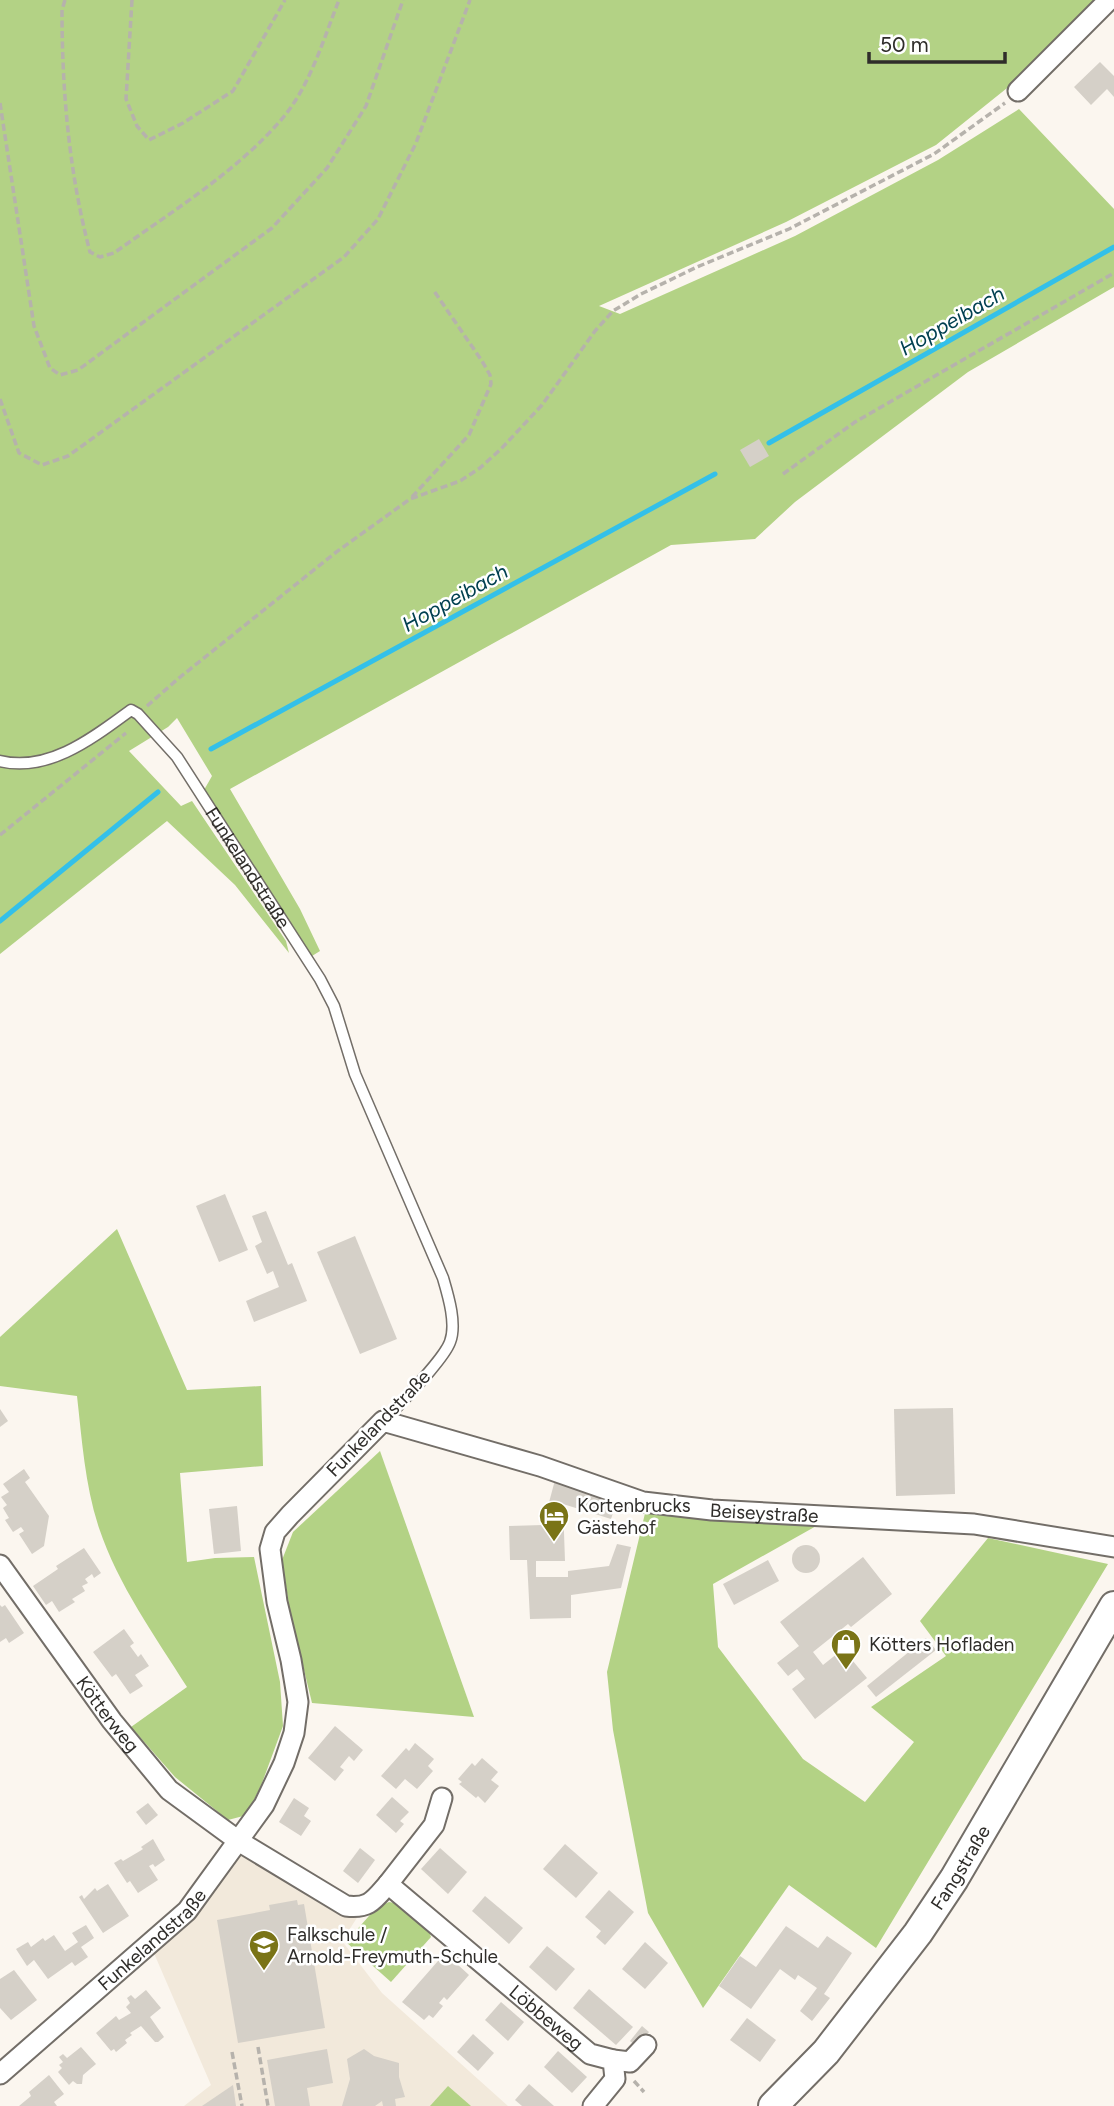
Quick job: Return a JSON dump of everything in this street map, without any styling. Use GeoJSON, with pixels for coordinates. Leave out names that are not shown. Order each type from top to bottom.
{"type":"FeatureCollection","features":[{"type":"Feature","properties":{"kind":"main road","name":"Fangstraße"},"geometry":{"type":"LineString","coordinates":[[773,2106],[826,2052],[918,1933],[954,1879],[1114,1606]]}},
{"type":"Feature","properties":{"kind":"street"},"geometry":{"type":"LineString","coordinates":[[1018,91],[1109,0]]}},
{"type":"Feature","properties":{"kind":"street","name":"Beiseystraße"},"geometry":{"type":"LineString","coordinates":[[383,1422],[540,1466],[643,1502],[712,1510],[974,1524],[1114,1547]]}},
{"type":"Feature","properties":{"kind":"street","name":"Funkelandstraße"},"geometry":{"type":"LineString","coordinates":[[0,2074],[187,1912],[240,1842],[264,1805],[284,1763],[294,1733],[299,1702],[276,1602],[270,1549],[275,1532],[383,1422]]}},
{"type":"Feature","properties":{"kind":"street","name":"Kötterweg"},"geometry":{"type":"LineString","coordinates":[[0,1565],[88,1689],[149,1768],[169,1790],[240,1842]]}},
{"type":"Feature","properties":{"kind":"street"},"geometry":{"type":"LineString","coordinates":[[240,1842],[346,1906],[359,1908],[372,1902],[434,1825],[442,1798]]}},
{"type":"Feature","properties":{"kind":"street","name":"Löbbeweg"},"geometry":{"type":"LineString","coordinates":[[388,1884],[590,2054],[613,2060]]}},
{"type":"Feature","properties":{"kind":"street"},"geometry":{"type":"LineString","coordinates":[[593,2106],[615,2080],[613,2060],[630,2062],[646,2045]]}},
{"type":"Feature","properties":{"kind":"lane"},"geometry":{"type":"LineString","coordinates":[[0,761],[12,764],[52,758],[82,746],[131,710],[140,717]]}},
{"type":"Feature","properties":{"kind":"lane","name":"Funkelandstraße"},"geometry":{"type":"LineString","coordinates":[[140,717],[177,757],[320,979],[334,1006],[355,1074],[443,1278],[451,1306],[451,1341],[383,1422]]}},
{"type":"Feature","properties":{"kind":"path"},"geometry":{"type":"LineString","coordinates":[[65,0],[62,10],[62,78],[79,209],[89,252],[100,257],[114,253],[229,169],[282,119],[309,78],[339,0]]}},
{"type":"Feature","properties":{"kind":"path"},"geometry":{"type":"LineString","coordinates":[[132,0],[126,99],[137,126],[149,140],[183,123],[233,91],[285,0]]}},
{"type":"Feature","properties":{"kind":"path"},"geometry":{"type":"LineString","coordinates":[[0,103],[34,326],[50,368],[60,375],[78,370],[272,228],[327,168],[366,106],[403,0]]}},
{"type":"Feature","properties":{"kind":"path"},"geometry":{"type":"LineString","coordinates":[[0,399],[19,453],[42,465],[68,456],[344,257],[378,219],[416,143],[470,0]]}},
{"type":"Feature","properties":{"kind":"path"},"geometry":{"type":"LineString","coordinates":[[411,499],[460,481],[501,449],[542,405],[595,331],[613,311],[697,267],[789,229],[934,154],[1018,91]]}},
{"type":"Feature","properties":{"kind":"path"},"geometry":{"type":"LineString","coordinates":[[783,474],[855,422],[1114,273]]}},
{"type":"Feature","properties":{"kind":"path"},"geometry":{"type":"LineString","coordinates":[[0,835],[140,717],[179,678],[335,553],[411,499],[469,435],[491,384],[491,375],[434,291]]}},
{"type":"Feature","properties":{"kind":"path"},"geometry":{"type":"LineString","coordinates":[[258,2047],[268,2106]]}},
{"type":"Feature","properties":{"kind":"path"},"geometry":{"type":"LineString","coordinates":[[232,2052],[242,2106]]}},
{"type":"Feature","properties":{"kind":"shaded area","name":"Falkschule / Arnold-Freymuth-Schule"},"geometry":{"type":"Polygon","coordinates":[[[241,1847],[362,1910],[342,1941],[382,1993],[508,2106],[184,2106],[211,2085],[153,1951],[241,1847]]]}},
{"type":"Feature","properties":{"kind":"green space"},"geometry":{"type":"Polygon","coordinates":[[[0,0],[1099,0],[1027,72],[936,145],[786,222],[599,306],[620,314],[795,236],[938,160],[1019,109],[1114,209],[1114,287],[968,372],[795,502],[755,539],[671,545],[230,789],[300,909],[320,951],[312,956],[204,790],[212,776],[177,718],[168,727],[129,751],[181,806],[192,801],[286,941],[289,953],[235,885],[167,821],[0,954],[0,0]]]}},
{"type":"Feature","properties":{"kind":"green space"},"geometry":{"type":"Polygon","coordinates":[[[117,1229],[187,1390],[261,1386],[263,1466],[180,1473],[187,1562],[254,1557],[280,1682],[283,1726],[262,1783],[247,1815],[228,1820],[175,1777],[131,1727],[187,1687],[138,1610],[116,1570],[99,1528],[90,1496],[77,1396],[0,1386],[0,1337],[117,1229]]]}},
{"type":"Feature","properties":{"kind":"green space"},"geometry":{"type":"Polygon","coordinates":[[[380,1451],[474,1717],[312,1703],[290,1612],[282,1560],[293,1532],[380,1451]]]}},
{"type":"Feature","properties":{"kind":"green space"},"geometry":{"type":"Polygon","coordinates":[[[647,1505],[818,1525],[713,1584],[718,1647],[803,1759],[865,1802],[914,1742],[871,1707],[946,1656],[920,1621],[988,1538],[1108,1564],[876,1948],[789,1885],[703,2008],[648,1913],[613,1730],[607,1672],[647,1505]]]}},
{"type":"Feature","properties":{"kind":"green space"},"geometry":{"type":"Polygon","coordinates":[[[389,1902],[414,1915],[425,1925],[431,1937],[391,1982],[346,1942],[376,1908],[389,1902]]]}},
{"type":"Feature","properties":{"kind":"green space"},"geometry":{"type":"Polygon","coordinates":[[[448,2086],[471,2106],[430,2106],[448,2086]]]}},
{"type":"Feature","properties":{"kind":"building"},"geometry":{"type":"Polygon","coordinates":[[[1100,62],[1114,76],[1114,97],[1107,89],[1091,105],[1074,87],[1100,62]]]}},
{"type":"Feature","properties":{"kind":"building"},"geometry":{"type":"Polygon","coordinates":[[[759,439],[769,456],[750,467],[740,450],[759,439]]]}},
{"type":"Feature","properties":{"kind":"building"},"geometry":{"type":"Polygon","coordinates":[[[225,1194],[248,1250],[219,1262],[196,1206],[225,1194]]]}},
{"type":"Feature","properties":{"kind":"building"},"geometry":{"type":"Polygon","coordinates":[[[266,1211],[288,1265],[292,1263],[307,1301],[254,1322],[246,1301],[279,1287],[273,1271],[267,1274],[255,1246],[262,1242],[252,1216],[266,1211]]]}},
{"type":"Feature","properties":{"kind":"building"},"geometry":{"type":"Polygon","coordinates":[[[355,1236],[397,1339],[360,1354],[317,1252],[355,1236]]]}},
{"type":"Feature","properties":{"kind":"building"},"geometry":{"type":"Polygon","coordinates":[[[953,1408],[955,1494],[896,1496],[894,1409],[953,1408]]]}},
{"type":"Feature","properties":{"kind":"building"},"geometry":{"type":"Polygon","coordinates":[[[0,1409],[8,1421],[0,1427],[0,1409]]]}},
{"type":"Feature","properties":{"kind":"building"},"geometry":{"type":"Polygon","coordinates":[[[24,1469],[30,1478],[25,1482],[49,1516],[44,1546],[32,1554],[19,1534],[24,1531],[21,1527],[13,1532],[5,1520],[9,1518],[3,1508],[7,1505],[1,1497],[9,1492],[3,1484],[24,1469]]]}},
{"type":"Feature","properties":{"kind":"building"},"geometry":{"type":"Polygon","coordinates":[[[555,1480],[618,1498],[611,1519],[563,1504],[565,1561],[536,1561],[536,1577],[568,1577],[568,1571],[609,1566],[617,1544],[631,1547],[621,1588],[571,1595],[571,1618],[530,1619],[527,1560],[510,1560],[509,1526],[543,1525],[555,1480]]]}},
{"type":"Feature","properties":{"kind":"building"},"geometry":{"type":"Polygon","coordinates":[[[237,1506],[241,1551],[214,1554],[209,1509],[237,1506]]]}},
{"type":"Feature","properties":{"kind":"building"},"geometry":{"type":"Polygon","coordinates":[[[806,1545],[816,1549],[820,1559],[816,1569],[806,1573],[796,1569],[792,1559],[796,1549],[806,1545]]]}},
{"type":"Feature","properties":{"kind":"building"},"geometry":{"type":"Polygon","coordinates":[[[84,1548],[101,1573],[94,1578],[92,1574],[85,1579],[88,1583],[82,1586],[85,1591],[72,1599],[75,1602],[59,1612],[52,1601],[46,1605],[33,1586],[58,1569],[56,1566],[84,1548]]]}},
{"type":"Feature","properties":{"kind":"building"},"geometry":{"type":"Polygon","coordinates":[[[863,1557],[892,1594],[851,1627],[848,1624],[813,1652],[823,1665],[843,1649],[867,1678],[815,1719],[792,1689],[805,1679],[797,1669],[788,1676],[777,1663],[799,1646],[780,1622],[863,1557]]]}},
{"type":"Feature","properties":{"kind":"building"},"geometry":{"type":"Polygon","coordinates":[[[768,1560],[779,1581],[734,1605],[723,1584],[768,1560]]]}},
{"type":"Feature","properties":{"kind":"building"},"geometry":{"type":"Polygon","coordinates":[[[0,1605],[5,1605],[24,1633],[9,1643],[6,1638],[0,1642],[0,1605]]]}},
{"type":"Feature","properties":{"kind":"building"},"geometry":{"type":"Polygon","coordinates":[[[124,1629],[134,1643],[130,1646],[138,1657],[141,1654],[149,1666],[135,1675],[143,1686],[130,1694],[116,1674],[112,1677],[93,1652],[124,1629]]]}},
{"type":"Feature","properties":{"kind":"building"},"geometry":{"type":"Polygon","coordinates":[[[926,1638],[936,1650],[876,1697],[867,1686],[926,1638]]]}},
{"type":"Feature","properties":{"kind":"building"},"geometry":{"type":"Polygon","coordinates":[[[335,1726],[363,1750],[354,1761],[349,1756],[340,1767],[344,1770],[335,1781],[308,1758],[335,1726]]]}},
{"type":"Feature","properties":{"kind":"building"},"geometry":{"type":"Polygon","coordinates":[[[415,1743],[434,1759],[428,1766],[433,1771],[417,1789],[405,1779],[396,1789],[381,1776],[406,1748],[409,1751],[415,1743]]]}},
{"type":"Feature","properties":{"kind":"building"},"geometry":{"type":"Polygon","coordinates":[[[482,1758],[498,1772],[491,1780],[499,1786],[485,1803],[459,1784],[462,1782],[458,1779],[472,1763],[475,1766],[482,1758]]]}},
{"type":"Feature","properties":{"kind":"building"},"geometry":{"type":"Polygon","coordinates":[[[392,1797],[409,1812],[400,1821],[404,1824],[396,1833],[376,1815],[392,1797]]]}},
{"type":"Feature","properties":{"kind":"building"},"geometry":{"type":"Polygon","coordinates":[[[294,1798],[309,1808],[304,1816],[311,1821],[301,1836],[279,1822],[294,1798]]]}},
{"type":"Feature","properties":{"kind":"building"},"geometry":{"type":"Polygon","coordinates":[[[148,1803],[158,1815],[146,1825],[136,1812],[148,1803]]]}},
{"type":"Feature","properties":{"kind":"building"},"geometry":{"type":"Polygon","coordinates":[[[153,1839],[165,1860],[155,1867],[153,1864],[149,1866],[158,1880],[138,1893],[130,1881],[127,1883],[114,1863],[140,1851],[143,1849],[141,1847],[153,1839]]]}},
{"type":"Feature","properties":{"kind":"building"},"geometry":{"type":"Polygon","coordinates":[[[565,1844],[598,1873],[576,1898],[543,1869],[565,1844]]]}},
{"type":"Feature","properties":{"kind":"building"},"geometry":{"type":"Polygon","coordinates":[[[360,1848],[375,1860],[358,1883],[343,1871],[360,1848]]]}},
{"type":"Feature","properties":{"kind":"building"},"geometry":{"type":"Polygon","coordinates":[[[440,1848],[467,1872],[448,1894],[421,1869],[440,1848]]]}},
{"type":"Feature","properties":{"kind":"building"},"geometry":{"type":"Polygon","coordinates":[[[108,1884],[129,1916],[103,1933],[79,1897],[82,1895],[84,1899],[95,1888],[97,1891],[108,1884]]]}},
{"type":"Feature","properties":{"kind":"building"},"geometry":{"type":"Polygon","coordinates":[[[609,1890],[634,1912],[605,1945],[596,1937],[601,1931],[585,1917],[609,1890]]]}},
{"type":"Feature","properties":{"kind":"building"},"geometry":{"type":"Polygon","coordinates":[[[485,1896],[523,1928],[509,1944],[472,1911],[485,1896]]]}},
{"type":"Feature","properties":{"kind":"building"},"geometry":{"type":"Polygon","coordinates":[[[297,1900],[298,1905],[304,1904],[325,2028],[238,2043],[217,1920],[270,1910],[269,1905],[297,1900]]]}},
{"type":"Feature","properties":{"kind":"building"},"geometry":{"type":"Polygon","coordinates":[[[86,1925],[94,1938],[81,1947],[88,1957],[75,1966],[72,1962],[48,1979],[34,1960],[27,1966],[16,1949],[28,1942],[31,1947],[43,1938],[45,1941],[54,1935],[65,1951],[78,1942],[72,1933],[86,1925]]]}},
{"type":"Feature","properties":{"kind":"building"},"geometry":{"type":"Polygon","coordinates":[[[786,1926],[818,1948],[827,1936],[852,1953],[824,1994],[830,1998],[812,2021],[800,2011],[817,1988],[798,1975],[795,1980],[780,1969],[751,2009],[719,1986],[740,1956],[756,1967],[786,1926]]]}},
{"type":"Feature","properties":{"kind":"building"},"geometry":{"type":"Polygon","coordinates":[[[645,1942],[668,1963],[645,1989],[622,1969],[645,1942]]]}},
{"type":"Feature","properties":{"kind":"building"},"geometry":{"type":"Polygon","coordinates":[[[547,1946],[575,1969],[556,1991],[529,1967],[547,1946]]]}},
{"type":"Feature","properties":{"kind":"building"},"geometry":{"type":"Polygon","coordinates":[[[445,1953],[469,1975],[447,2000],[444,1997],[439,2003],[443,2006],[433,2018],[429,2015],[424,2020],[402,2002],[445,1953]]]}},
{"type":"Feature","properties":{"kind":"building"},"geometry":{"type":"Polygon","coordinates":[[[14,1970],[37,2000],[11,2020],[0,2008],[0,1979],[14,1970]]]}},
{"type":"Feature","properties":{"kind":"building"},"geometry":{"type":"Polygon","coordinates":[[[589,1989],[633,2027],[616,2045],[573,2008],[589,1989]]]}},
{"type":"Feature","properties":{"kind":"building"},"geometry":{"type":"Polygon","coordinates":[[[146,1990],[161,2008],[150,2017],[164,2037],[155,2042],[141,2026],[130,2033],[132,2035],[125,2040],[127,2043],[116,2052],[114,2049],[111,2051],[96,2033],[116,2016],[119,2020],[131,2013],[126,2007],[130,2003],[127,1998],[131,1995],[135,1999],[146,1990]]]}},
{"type":"Feature","properties":{"kind":"building"},"geometry":{"type":"Polygon","coordinates":[[[501,2002],[524,2022],[508,2041],[485,2020],[501,2002]]]}},
{"type":"Feature","properties":{"kind":"building"},"geometry":{"type":"Polygon","coordinates":[[[747,2018],[776,2040],[760,2062],[730,2040],[747,2018]]]}},
{"type":"Feature","properties":{"kind":"building"},"geometry":{"type":"Polygon","coordinates":[[[642,2026],[649,2032],[637,2047],[630,2041],[642,2026]]]}},
{"type":"Feature","properties":{"kind":"building"},"geometry":{"type":"Polygon","coordinates":[[[473,2034],[494,2053],[478,2071],[457,2052],[473,2034]]]}},
{"type":"Feature","properties":{"kind":"building"},"geometry":{"type":"Polygon","coordinates":[[[81,2047],[96,2064],[83,2075],[82,2084],[73,2081],[69,2085],[58,2072],[62,2068],[59,2065],[63,2062],[59,2057],[63,2054],[67,2058],[81,2047]]]}},
{"type":"Feature","properties":{"kind":"building"},"geometry":{"type":"Polygon","coordinates":[[[327,2049],[333,2083],[307,2088],[310,2106],[275,2106],[267,2060],[327,2049]]]}},
{"type":"Feature","properties":{"kind":"building"},"geometry":{"type":"Polygon","coordinates":[[[364,2049],[374,2056],[399,2063],[399,2077],[405,2097],[395,2099],[396,2106],[383,2106],[382,2101],[375,2106],[342,2106],[350,2079],[347,2059],[364,2049]]]}},
{"type":"Feature","properties":{"kind":"building"},"geometry":{"type":"Polygon","coordinates":[[[558,2051],[587,2077],[572,2093],[544,2067],[558,2051]]]}},
{"type":"Feature","properties":{"kind":"building"},"geometry":{"type":"Polygon","coordinates":[[[49,2075],[64,2094],[54,2102],[57,2106],[19,2106],[31,2096],[29,2092],[49,2075]]]}},
{"type":"Feature","properties":{"kind":"building"},"geometry":{"type":"Polygon","coordinates":[[[529,2084],[554,2106],[522,2106],[515,2100],[529,2084]]]}},
{"type":"Feature","properties":{"kind":"building"},"geometry":{"type":"Polygon","coordinates":[[[233,2085],[236,2106],[202,2106],[233,2085]]]}},
{"type":"Feature","properties":{"kind":"waterway","name":"Hoppeibach"},"geometry":{"type":"LineString","coordinates":[[769,443],[1114,247]]}},
{"type":"Feature","properties":{"kind":"waterway","name":"Hoppeibach"},"geometry":{"type":"LineString","coordinates":[[211,749],[715,474]]}},
{"type":"Feature","properties":{"kind":"waterway","name":"Hoppeibach"},"geometry":{"type":"LineString","coordinates":[[0,921],[158,792]]}},
{"type":"Feature","properties":{"kind":"place","name":"Kortenbrucks Gästehof"},"geometry":{"type":"Point","coordinates":[554,1543]}},
{"type":"Feature","properties":{"kind":"place","name":"Kötters Hofladen"},"geometry":{"type":"Point","coordinates":[846,1671]}},
{"type":"Feature","properties":{"kind":"place","name":"Falkschule / Arnold-Freymuth-Schule"},"geometry":{"type":"Point","coordinates":[264,1972]}}]}
